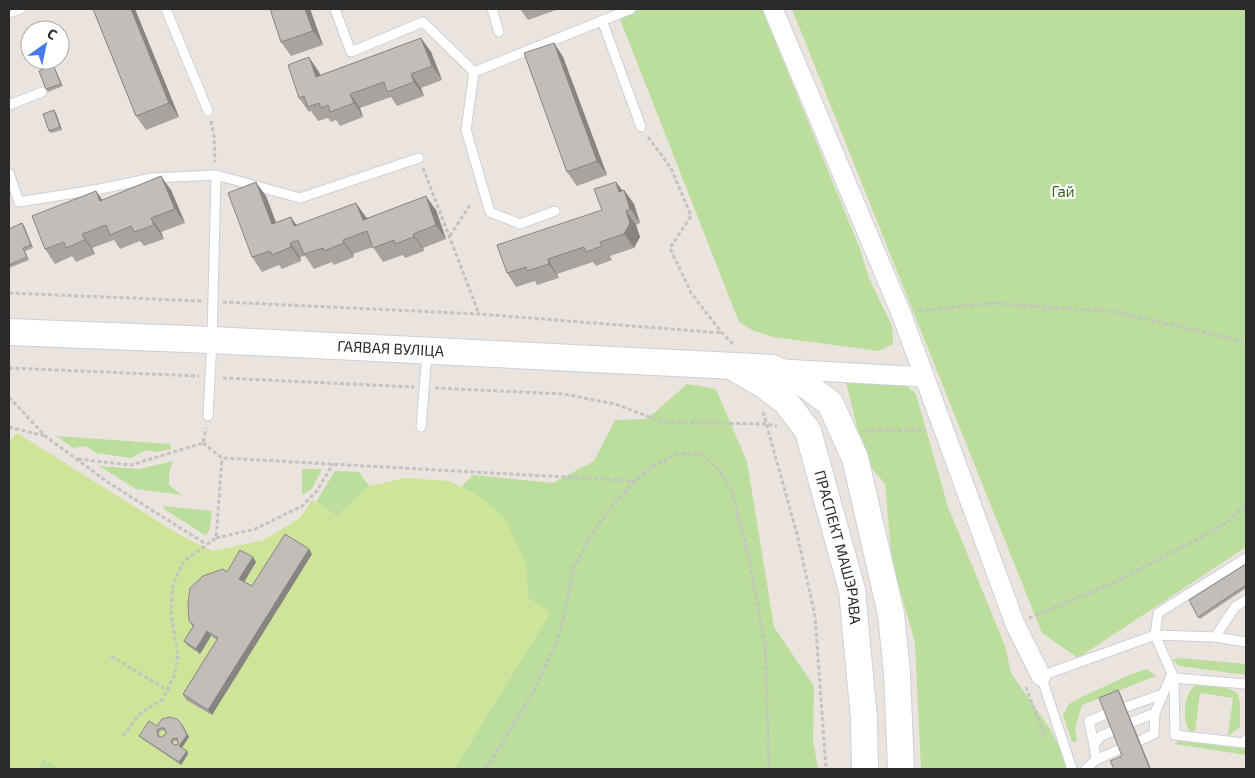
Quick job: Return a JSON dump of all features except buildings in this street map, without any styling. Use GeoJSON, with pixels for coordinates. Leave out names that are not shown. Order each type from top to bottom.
{"type":"FeatureCollection","features":[{"type":"Feature","properties":{"kind":"main road","name":"ГАЯВАЯ ВУЛІЦА"},"geometry":{"type":"LineString","coordinates":[[9,332],[212,340],[729,366]]}},
{"type":"Feature","properties":{"kind":"main road","name":"ПРАСПЕКТ МАШЭРАВА"},"geometry":{"type":"LineString","coordinates":[[729,366],[799,380],[830,403],[855,458],[891,614],[897,673],[901,769]]}},
{"type":"Feature","properties":{"kind":"main road","name":"ПРАСПЕКТ МАШЭРАВА"},"geometry":{"type":"LineString","coordinates":[[761,372],[808,431],[852,590],[864,719],[865,769]]}},
{"type":"Feature","properties":{"kind":"street"},"geometry":{"type":"LineString","coordinates":[[773,9],[901,313],[1014,624],[1032,679]]}},
{"type":"Feature","properties":{"kind":"street"},"geometry":{"type":"LineString","coordinates":[[761,372],[923,377]]}},
{"type":"Feature","properties":{"kind":"lane"},"geometry":{"type":"LineString","coordinates":[[9,13],[21,9]]}},
{"type":"Feature","properties":{"kind":"lane"},"geometry":{"type":"LineString","coordinates":[[166,9],[208,111]]}},
{"type":"Feature","properties":{"kind":"lane"},"geometry":{"type":"LineString","coordinates":[[335,9],[351,52],[423,22],[474,72]]}},
{"type":"Feature","properties":{"kind":"lane"},"geometry":{"type":"LineString","coordinates":[[492,9],[500,32]]}},
{"type":"Feature","properties":{"kind":"lane"},"geometry":{"type":"LineString","coordinates":[[474,72],[632,9]]}},
{"type":"Feature","properties":{"kind":"lane"},"geometry":{"type":"LineString","coordinates":[[602,20],[641,127]]}},
{"type":"Feature","properties":{"kind":"lane"},"geometry":{"type":"LineString","coordinates":[[474,72],[466,130],[490,212],[520,224],[555,211]]}},
{"type":"Feature","properties":{"kind":"lane"},"geometry":{"type":"LineString","coordinates":[[9,105],[42,92]]}},
{"type":"Feature","properties":{"kind":"lane"},"geometry":{"type":"LineString","coordinates":[[9,173],[19,202],[100,189],[152,178],[216,175],[300,198],[419,158]]}},
{"type":"Feature","properties":{"kind":"lane"},"geometry":{"type":"LineString","coordinates":[[208,416],[216,175]]}},
{"type":"Feature","properties":{"kind":"lane"},"geometry":{"type":"LineString","coordinates":[[421,427],[427,351]]}},
{"type":"Feature","properties":{"kind":"lane"},"geometry":{"type":"LineString","coordinates":[[1246,558],[1158,613],[1155,635],[1173,676],[1175,735],[1244,743],[1246,740]]}},
{"type":"Feature","properties":{"kind":"lane"},"geometry":{"type":"LineString","coordinates":[[1215,637],[1235,607],[1246,600]]}},
{"type":"Feature","properties":{"kind":"lane"},"geometry":{"type":"LineString","coordinates":[[1072,769],[1032,679],[1155,635],[1215,637],[1246,642]]}},
{"type":"Feature","properties":{"kind":"lane"},"geometry":{"type":"LineString","coordinates":[[1173,676],[1246,684]]}},
{"type":"Feature","properties":{"kind":"lane"},"geometry":{"type":"LineString","coordinates":[[1140,741],[1154,734],[1155,713],[1173,676]]}},
{"type":"Feature","properties":{"kind":"lane"},"geometry":{"type":"LineString","coordinates":[[1126,707],[1163,694]]}},
{"type":"Feature","properties":{"kind":"lane"},"geometry":{"type":"LineString","coordinates":[[1132,722],[1155,713]]}},
{"type":"Feature","properties":{"kind":"lane"},"geometry":{"type":"LineString","coordinates":[[1096,760],[1089,720],[1106,714]]}},
{"type":"Feature","properties":{"kind":"lane"},"geometry":{"type":"LineString","coordinates":[[1094,745],[1101,736],[1113,731]]}},
{"type":"Feature","properties":{"kind":"lane"},"geometry":{"type":"LineString","coordinates":[[1086,769],[1096,760],[1120,749]]}},
{"type":"Feature","properties":{"kind":"path"},"geometry":{"type":"LineString","coordinates":[[208,111],[214,136],[216,175]]}},
{"type":"Feature","properties":{"kind":"path"},"geometry":{"type":"LineString","coordinates":[[641,127],[671,168],[691,216],[670,248],[691,293],[722,333],[761,372],[765,424],[796,534],[815,616],[826,769]]}},
{"type":"Feature","properties":{"kind":"path"},"geometry":{"type":"LineString","coordinates":[[419,158],[480,314]]}},
{"type":"Feature","properties":{"kind":"path"},"geometry":{"type":"LineString","coordinates":[[450,236],[471,204]]}},
{"type":"Feature","properties":{"kind":"path"},"geometry":{"type":"LineString","coordinates":[[9,292],[480,314],[722,333]]}},
{"type":"Feature","properties":{"kind":"path"},"geometry":{"type":"LineString","coordinates":[[901,313],[992,303],[1117,312],[1246,342]]}},
{"type":"Feature","properties":{"kind":"path"},"geometry":{"type":"LineString","coordinates":[[9,368],[564,394],[615,404],[663,422],[765,424],[808,431]]}},
{"type":"Feature","properties":{"kind":"path"},"geometry":{"type":"LineString","coordinates":[[9,397],[45,436],[110,483],[206,544]]}},
{"type":"Feature","properties":{"kind":"path"},"geometry":{"type":"LineString","coordinates":[[203,443],[208,416]]}},
{"type":"Feature","properties":{"kind":"path"},"geometry":{"type":"LineString","coordinates":[[9,427],[45,436]]}},
{"type":"Feature","properties":{"kind":"path"},"geometry":{"type":"LineString","coordinates":[[843,431],[928,430]]}},
{"type":"Feature","properties":{"kind":"path"},"geometry":{"type":"LineString","coordinates":[[203,443],[222,458],[636,480]]}},
{"type":"Feature","properties":{"kind":"path"},"geometry":{"type":"LineString","coordinates":[[78,459],[131,465],[203,443]]}},
{"type":"Feature","properties":{"kind":"path"},"geometry":{"type":"LineString","coordinates":[[486,769],[532,694],[557,642],[574,568],[590,537],[615,502],[636,480],[648,469],[678,453],[702,455],[719,470],[732,492],[748,553],[765,644],[769,769]]}},
{"type":"Feature","properties":{"kind":"path"},"geometry":{"type":"LineString","coordinates":[[216,538],[222,458]]}},
{"type":"Feature","properties":{"kind":"path"},"geometry":{"type":"LineString","coordinates":[[124,736],[141,714],[163,699],[174,676],[178,656],[171,613],[174,584],[184,562],[216,538],[254,529],[302,506],[316,492],[333,464]]}},
{"type":"Feature","properties":{"kind":"path"},"geometry":{"type":"LineString","coordinates":[[1014,624],[1135,571],[1222,526],[1246,505]]}},
{"type":"Feature","properties":{"kind":"path"},"geometry":{"type":"LineString","coordinates":[[111,656],[167,690]]}},
{"type":"Feature","properties":{"kind":"path"},"geometry":{"type":"LineString","coordinates":[[1032,679],[1045,737]]}},
{"type":"Feature","properties":{"kind":"green space"},"geometry":{"type":"Polygon","coordinates":[[[616,9],[762,9],[860,249],[869,278],[892,326],[893,344],[879,351],[773,337],[752,330],[739,322],[616,9]]]}},
{"type":"Feature","properties":{"kind":"green space","name":"Гай"},"geometry":{"type":"Polygon","coordinates":[[[792,9],[1246,9],[1246,547],[1078,658],[1042,633],[792,9]]]}},
{"type":"Feature","properties":{"kind":"green space"},"geometry":{"type":"Polygon","coordinates":[[[885,367],[916,394],[948,507],[1005,646],[1011,673],[1050,729],[1071,769],[921,769],[915,643],[892,562],[885,484],[865,460],[846,382],[885,367]]]}},
{"type":"Feature","properties":{"kind":"green space"},"geometry":{"type":"Polygon","coordinates":[[[687,384],[716,389],[747,462],[774,627],[814,686],[813,740],[818,769],[454,769],[550,613],[528,598],[526,563],[479,496],[461,487],[473,475],[553,483],[594,461],[615,420],[647,419],[687,384]]]}},
{"type":"Feature","properties":{"kind":"green space"},"geometry":{"type":"Polygon","coordinates":[[[17,433],[178,534],[212,551],[264,540],[300,518],[312,500],[337,516],[369,486],[406,478],[449,481],[479,496],[504,517],[526,563],[528,598],[550,613],[454,769],[61,769],[43,759],[37,769],[10,769],[9,442],[17,433]]]}},
{"type":"Feature","properties":{"kind":"green space"},"geometry":{"type":"Polygon","coordinates":[[[56,436],[170,444],[171,449],[156,452],[146,450],[131,458],[96,453],[86,446],[73,448],[56,436]]]}},
{"type":"Feature","properties":{"kind":"green space"},"geometry":{"type":"Polygon","coordinates":[[[173,461],[169,473],[169,485],[182,495],[136,489],[99,466],[140,469],[173,461]]]}},
{"type":"Feature","properties":{"kind":"green space"},"geometry":{"type":"Polygon","coordinates":[[[302,469],[322,469],[312,489],[302,495],[302,469]]]}},
{"type":"Feature","properties":{"kind":"green space"},"geometry":{"type":"Polygon","coordinates":[[[335,471],[359,472],[369,486],[337,516],[316,502],[335,471]]]}},
{"type":"Feature","properties":{"kind":"green space"},"geometry":{"type":"Polygon","coordinates":[[[163,506],[212,511],[210,529],[206,536],[164,509],[163,506]]]}},
{"type":"Feature","properties":{"kind":"green space"},"geometry":{"type":"Polygon","coordinates":[[[1180,658],[1246,664],[1246,675],[1180,666],[1172,660],[1180,658]]]}},
{"type":"Feature","properties":{"kind":"green space"},"geometry":{"type":"Polygon","coordinates":[[[1147,669],[1156,676],[1082,705],[1075,729],[1077,741],[1072,742],[1063,715],[1069,704],[1129,675],[1147,669]]]}},
{"type":"Feature","properties":{"kind":"green space"},"geometry":{"type":"Polygon","coordinates":[[[1202,684],[1226,688],[1238,694],[1240,727],[1228,736],[1233,698],[1200,693],[1195,731],[1191,732],[1188,729],[1185,715],[1187,699],[1195,685],[1202,684]]]}},
{"type":"Feature","properties":{"kind":"green space"},"geometry":{"type":"Polygon","coordinates":[[[1180,740],[1246,749],[1246,755],[1175,744],[1180,740]]]}},
{"type":"Feature","properties":{"kind":"green space"},"geometry":{"type":"Polygon","coordinates":[[[43,759],[61,769],[37,769],[43,759]]]}}]}
